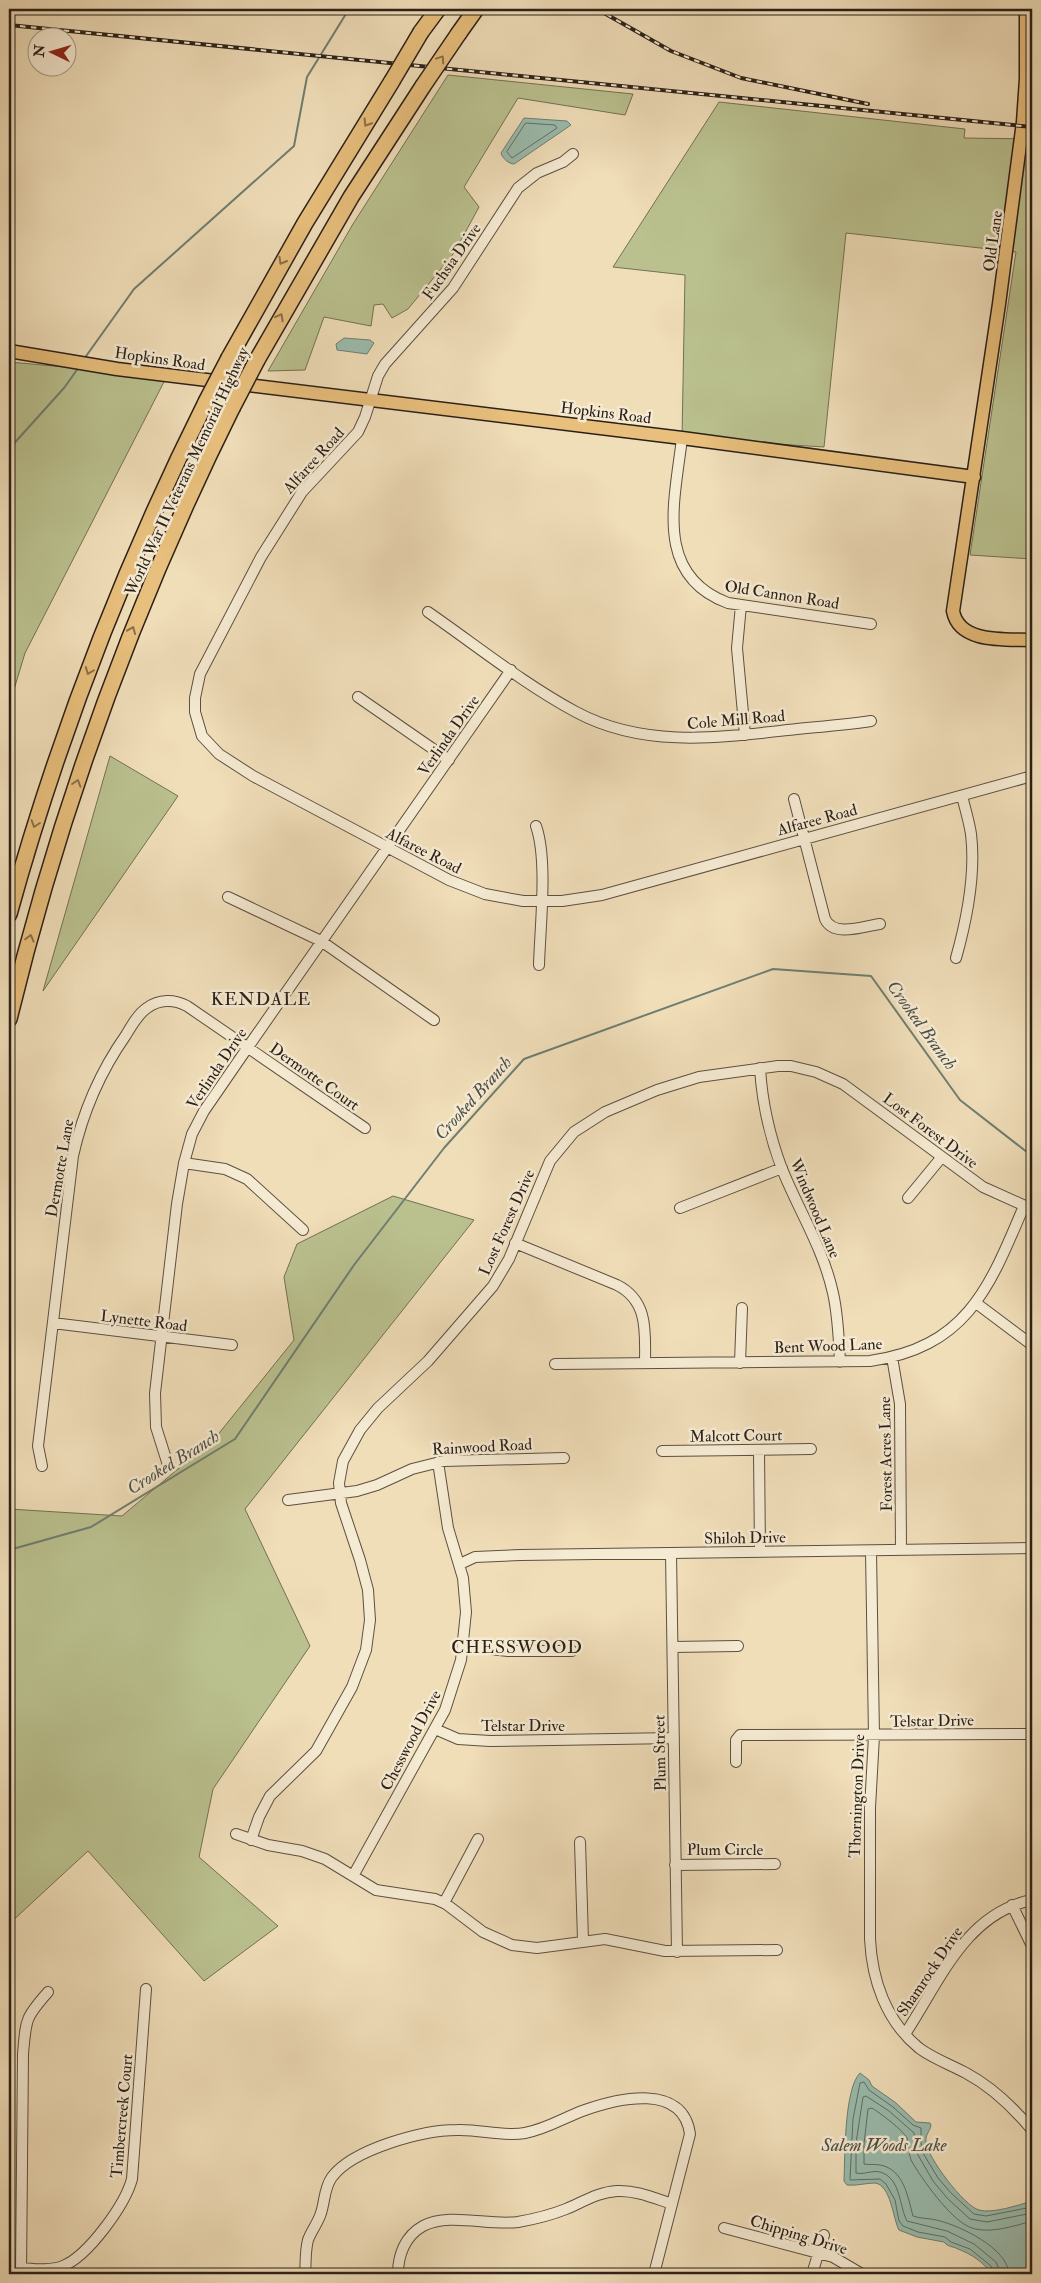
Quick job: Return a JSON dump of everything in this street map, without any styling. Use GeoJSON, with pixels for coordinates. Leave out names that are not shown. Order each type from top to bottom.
{"type":"FeatureCollection","features":[{"type":"Feature","properties":{"kind":"highway","name":"World War II Veterans Memorial Highway"},"geometry":{"type":"LineString","coordinates":[[9,914],[51,775],[98,645],[161,496],[229,358],[305,223],[421,32],[438,9]]}},
{"type":"Feature","properties":{"kind":"highway","name":"World War II Veterans Memorial Highway"},"geometry":{"type":"LineString","coordinates":[[9,1019],[63,823],[111,686],[151,582],[232,408],[257,360],[351,197],[423,86],[476,9]]}},
{"type":"Feature","properties":{"kind":"main road","name":"Old Lane"},"geometry":{"type":"LineString","coordinates":[[974,477],[1023,122],[1026,78],[1026,9]]}},
{"type":"Feature","properties":{"kind":"main road","name":"Hopkins Road"},"geometry":{"type":"LineString","coordinates":[[9,351],[126,370],[682,438],[974,477]]}},
{"type":"Feature","properties":{"kind":"main road"},"geometry":{"type":"LineString","coordinates":[[974,477],[954,604],[954,617],[960,627],[972,634],[1032,640]]}},
{"type":"Feature","properties":{"kind":"street","name":"Fuchsia Drive"},"geometry":{"type":"LineString","coordinates":[[370,401],[378,376],[385,364],[453,288],[518,188],[536,173],[564,162],[573,154]]}},
{"type":"Feature","properties":{"kind":"street","name":"Alfaree Road"},"geometry":{"type":"LineString","coordinates":[[370,401],[358,432],[302,492],[261,557],[200,674],[195,698],[195,712],[202,736],[219,754],[253,776],[387,848],[467,888],[504,898],[541,902],[582,899],[602,895],[1032,776]]}},
{"type":"Feature","properties":{"kind":"street","name":"Old Cannon Road"},"geometry":{"type":"LineString","coordinates":[[682,438],[673,524],[679,559],[690,578],[706,593],[741,605],[870,624]]}},
{"type":"Feature","properties":{"kind":"street"},"geometry":{"type":"LineString","coordinates":[[741,605],[738,648],[745,735]]}},
{"type":"Feature","properties":{"kind":"street","name":"Cole Mill Road"},"geometry":{"type":"LineString","coordinates":[[428,612],[576,713],[628,731],[690,739],[871,721]]}},
{"type":"Feature","properties":{"kind":"street","name":"Verlinda Drive"},"geometry":{"type":"LineString","coordinates":[[168,1465],[156,1427],[154,1410],[161,1337],[184,1163],[187,1148],[198,1121],[321,941],[511,670]]}},
{"type":"Feature","properties":{"kind":"street"},"geometry":{"type":"LineString","coordinates":[[358,697],[449,760]]}},
{"type":"Feature","properties":{"kind":"street"},"geometry":{"type":"LineString","coordinates":[[956,958],[964,926],[972,868],[971,836],[962,796]]}},
{"type":"Feature","properties":{"kind":"street"},"geometry":{"type":"LineString","coordinates":[[794,799],[825,919],[829,926],[838,930],[880,924]]}},
{"type":"Feature","properties":{"kind":"street"},"geometry":{"type":"LineString","coordinates":[[536,826],[540,839],[539,965]]}},
{"type":"Feature","properties":{"kind":"street"},"geometry":{"type":"LineString","coordinates":[[228,897],[321,941],[434,1020]]}},
{"type":"Feature","properties":{"kind":"street","name":"Dermotte Lane"},"geometry":{"type":"LineString","coordinates":[[42,1466],[38,1446],[69,1186],[78,1135],[85,1110],[103,1071],[140,1014],[152,1004],[161,1002],[182,1004],[248,1047]]}},
{"type":"Feature","properties":{"kind":"street","name":"Dermotte Court"},"geometry":{"type":"LineString","coordinates":[[248,1047],[364,1128]]}},
{"type":"Feature","properties":{"kind":"street","name":"Lost Forest Drive"},"geometry":{"type":"LineString","coordinates":[[251,1840],[258,1817],[270,1796],[316,1751],[352,1687],[366,1650],[370,1620],[368,1590],[340,1494],[340,1477],[344,1461],[360,1430],[384,1402],[428,1361],[483,1300],[502,1271],[550,1161],[564,1142],[584,1124],[605,1112],[657,1090],[699,1077],[760,1068],[791,1066],[830,1077],[852,1090],[941,1158],[987,1190],[1028,1208]]}},
{"type":"Feature","properties":{"kind":"street","name":"Windwood Lane"},"geometry":{"type":"LineString","coordinates":[[760,1068],[769,1127],[782,1168],[816,1242],[828,1276],[836,1310],[840,1362]]}},
{"type":"Feature","properties":{"kind":"street"},"geometry":{"type":"LineString","coordinates":[[908,1198],[941,1158]]}},
{"type":"Feature","properties":{"kind":"street"},"geometry":{"type":"LineString","coordinates":[[184,1163],[226,1169],[247,1179],[303,1230]]}},
{"type":"Feature","properties":{"kind":"street"},"geometry":{"type":"LineString","coordinates":[[680,1208],[782,1168]]}},
{"type":"Feature","properties":{"kind":"street","name":"Bent Wood Lane"},"geometry":{"type":"LineString","coordinates":[[554,1364],[870,1361],[909,1352],[952,1327],[976,1303],[997,1270],[1028,1208]]}},
{"type":"Feature","properties":{"kind":"street"},"geometry":{"type":"LineString","coordinates":[[515,1243],[617,1285],[630,1293],[639,1306],[645,1322],[645,1363]]}},
{"type":"Feature","properties":{"kind":"street"},"geometry":{"type":"LineString","coordinates":[[976,1303],[1032,1345]]}},
{"type":"Feature","properties":{"kind":"street"},"geometry":{"type":"LineString","coordinates":[[740,1362],[742,1308]]}},
{"type":"Feature","properties":{"kind":"street","name":"Lynette Road"},"geometry":{"type":"LineString","coordinates":[[53,1323],[232,1346]]}},
{"type":"Feature","properties":{"kind":"street","name":"Forest Acres Lane"},"geometry":{"type":"LineString","coordinates":[[892,1357],[900,1404],[901,1550]]}},
{"type":"Feature","properties":{"kind":"street","name":"Malcott Court"},"geometry":{"type":"LineString","coordinates":[[662,1452],[811,1449]]}},
{"type":"Feature","properties":{"kind":"street"},"geometry":{"type":"LineString","coordinates":[[759,1450],[760,1552]]}},
{"type":"Feature","properties":{"kind":"street","name":"Rainwood Road"},"geometry":{"type":"LineString","coordinates":[[288,1500],[340,1494],[377,1485],[412,1469],[438,1462],[483,1458],[564,1458]]}},
{"type":"Feature","properties":{"kind":"street","name":"Chesswood Drive"},"geometry":{"type":"LineString","coordinates":[[353,1876],[435,1729],[452,1694],[463,1646],[465,1595],[460,1564],[448,1528],[438,1462]]}},
{"type":"Feature","properties":{"kind":"street","name":"Shiloh Drive"},"geometry":{"type":"LineString","coordinates":[[460,1564],[480,1557],[1032,1548]]}},
{"type":"Feature","properties":{"kind":"street","name":"Thornington Drive"},"geometry":{"type":"LineString","coordinates":[[871,1551],[874,1736],[870,1826],[871,1955],[882,1998],[888,2011],[905,2034],[920,2049],[985,2085],[1013,2108],[1032,2130]]}},
{"type":"Feature","properties":{"kind":"street","name":"Plum Street"},"geometry":{"type":"LineString","coordinates":[[671,1554],[676,1952]]}},
{"type":"Feature","properties":{"kind":"street"},"geometry":{"type":"LineString","coordinates":[[463,1646],[508,1652],[572,1651]]}},
{"type":"Feature","properties":{"kind":"street"},"geometry":{"type":"LineString","coordinates":[[672,1647],[738,1646]]}},
{"type":"Feature","properties":{"kind":"street","name":"Telstar Drive"},"geometry":{"type":"LineString","coordinates":[[435,1729],[458,1739],[490,1741],[674,1738]]}},
{"type":"Feature","properties":{"kind":"street","name":"Telstar Drive"},"geometry":{"type":"LineString","coordinates":[[736,1762],[736,1740],[740,1736],[1032,1734]]}},
{"type":"Feature","properties":{"kind":"street"},"geometry":{"type":"LineString","coordinates":[[236,1834],[251,1840],[315,1854],[335,1864],[376,1890],[424,1896],[444,1903],[483,1932],[512,1945],[537,1948],[583,1940],[605,1939],[653,1950],[676,1952],[777,1950]]}},
{"type":"Feature","properties":{"kind":"street"},"geometry":{"type":"LineString","coordinates":[[444,1903],[478,1840]]}},
{"type":"Feature","properties":{"kind":"street"},"geometry":{"type":"LineString","coordinates":[[580,1842],[583,1940]]}},
{"type":"Feature","properties":{"kind":"street","name":"Plum Circle"},"geometry":{"type":"LineString","coordinates":[[675,1865],[775,1864]]}},
{"type":"Feature","properties":{"kind":"street","name":"Shamrock Drive"},"geometry":{"type":"LineString","coordinates":[[905,2034],[970,1934],[990,1917],[1012,1905],[1032,1900]]}},
{"type":"Feature","properties":{"kind":"street"},"geometry":{"type":"LineString","coordinates":[[1012,1905],[1032,1946]]}},
{"type":"Feature","properties":{"kind":"street","name":"Timbercreek Court"},"geometry":{"type":"LineString","coordinates":[[20,2271],[46,2270],[72,2262],[84,2252],[125,2199],[132,2179],[146,1989]]}},
{"type":"Feature","properties":{"kind":"street"},"geometry":{"type":"LineString","coordinates":[[20,2271],[23,2054],[26,2024],[31,2011],[48,1992]]}},
{"type":"Feature","properties":{"kind":"street"},"geometry":{"type":"LineString","coordinates":[[305,2274],[308,2241],[321,2212],[329,2182],[339,2169],[365,2152],[428,2133],[456,2130],[501,2134],[526,2133],[546,2127],[598,2105],[637,2098],[665,2100],[673,2104],[683,2114],[690,2134],[654,2274]]}},
{"type":"Feature","properties":{"kind":"street"},"geometry":{"type":"LineString","coordinates":[[398,2274],[400,2256],[408,2239],[421,2227],[440,2221],[516,2222],[551,2215],[595,2195],[615,2191],[638,2193],[672,2204]]}},
{"type":"Feature","properties":{"kind":"street","name":"Chipping Drive"},"geometry":{"type":"LineString","coordinates":[[724,2228],[818,2252],[845,2263],[862,2274]]}},
{"type":"Feature","properties":{"kind":"street"},"geometry":{"type":"LineString","coordinates":[[812,2274],[824,2235]]}},
{"type":"Feature","properties":{"kind":"green space"},"geometry":{"type":"Polygon","coordinates":[[[448,75],[633,94],[625,115],[518,98],[464,187],[479,207],[454,253],[408,309],[392,318],[383,304],[374,305],[371,326],[324,317],[305,370],[268,371],[353,224],[448,75]]]}},
{"type":"Feature","properties":{"kind":"green space"},"geometry":{"type":"Polygon","coordinates":[[[719,102],[965,129],[964,138],[1032,139],[1032,559],[970,555],[1016,252],[846,233],[824,447],[682,438],[685,275],[613,267],[719,102]]]}},
{"type":"Feature","properties":{"kind":"green space"},"geometry":{"type":"Polygon","coordinates":[[[9,362],[167,376],[25,653],[9,706],[9,362]]]}},
{"type":"Feature","properties":{"kind":"green space"},"geometry":{"type":"Polygon","coordinates":[[[110,756],[178,796],[43,991],[110,756]]]}},
{"type":"Feature","properties":{"kind":"green space"},"geometry":{"type":"Polygon","coordinates":[[[393,1196],[474,1220],[245,1509],[310,1646],[213,1789],[199,1857],[278,1926],[204,1981],[88,1851],[9,1924],[9,1509],[122,1516],[216,1437],[294,1340],[284,1277],[297,1244],[393,1196]]]}},
{"type":"Feature","properties":{"kind":"water"},"geometry":{"type":"Polygon","coordinates":[[[524,118],[567,121],[571,125],[512,164],[504,159],[501,153],[524,118]]]}},
{"type":"Feature","properties":{"kind":"water"},"geometry":{"type":"Polygon","coordinates":[[[344,338],[370,340],[374,343],[367,354],[337,350],[336,344],[344,338]]]}},
{"type":"Feature","properties":{"kind":"water","name":"Salem Woods Lake"},"geometry":{"type":"Polygon","coordinates":[[[860,2073],[869,2080],[872,2086],[896,2103],[916,2122],[930,2123],[930,2129],[926,2137],[928,2149],[947,2180],[972,2207],[991,2211],[1032,2201],[1032,2274],[991,2274],[981,2262],[963,2251],[944,2242],[917,2237],[899,2230],[891,2203],[885,2190],[880,2185],[875,2183],[847,2185],[844,2181],[848,2108],[855,2081],[860,2073]]]}},
{"type":"Feature","properties":{"kind":"waterway"},"geometry":{"type":"LineString","coordinates":[[84,359],[134,289],[294,146],[307,77],[349,9]]}},
{"type":"Feature","properties":{"kind":"waterway"},"geometry":{"type":"LineString","coordinates":[[9,449],[64,388],[79,367]]}},
{"type":"Feature","properties":{"kind":"waterway","name":"Crooked Branch"},"geometry":{"type":"LineString","coordinates":[[9,1550],[91,1527],[235,1439],[354,1265],[444,1148],[524,1059],[773,969],[871,976],[960,1100],[1032,1156]]}},
{"type":"Feature","properties":{"kind":"railway"},"geometry":{"type":"LineString","coordinates":[[597,9],[671,51],[741,78],[868,104]]}},
{"type":"Feature","properties":{"kind":"railway"},"geometry":{"type":"LineString","coordinates":[[9,25],[1032,127]]}},
{"type":"Feature","properties":{"kind":"district","name":"KENDALE"},"geometry":{"type":"Point","coordinates":[261,999]}},
{"type":"Feature","properties":{"kind":"district","name":"CHESSWOOD"},"geometry":{"type":"Point","coordinates":[517,1647]}}]}
